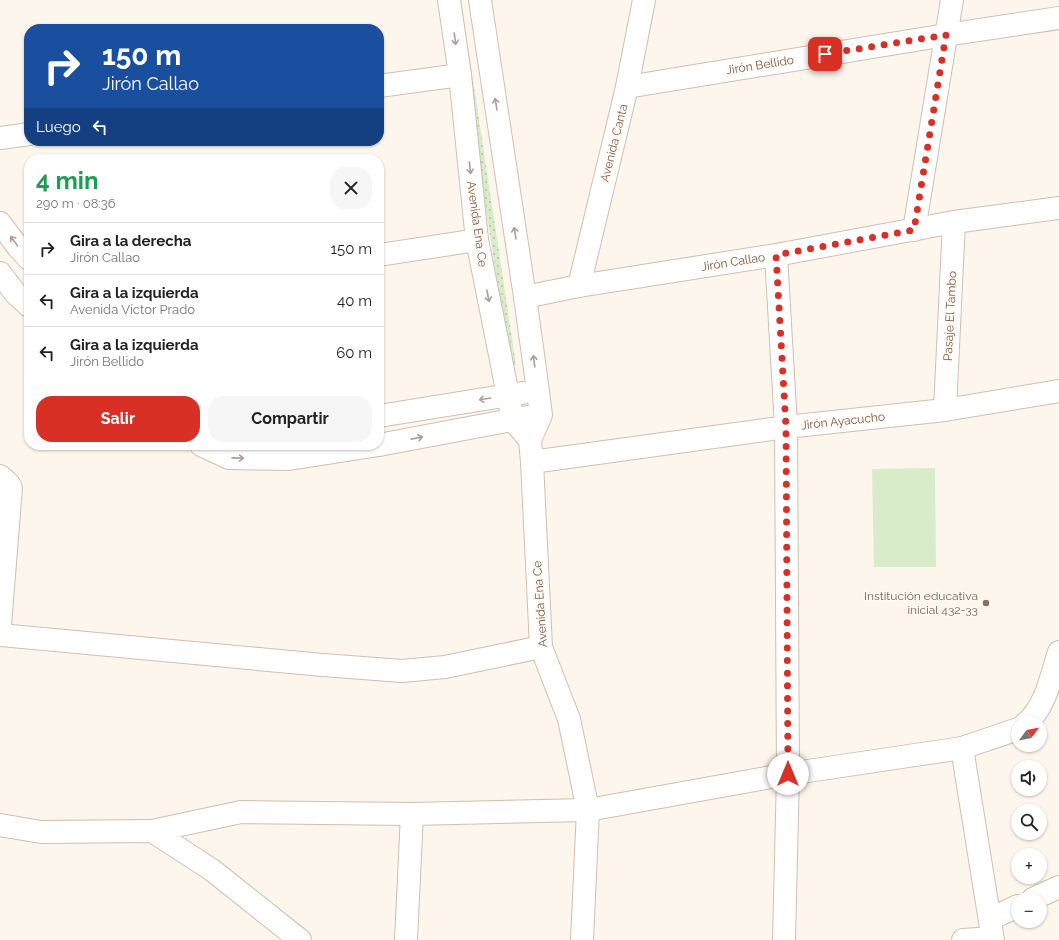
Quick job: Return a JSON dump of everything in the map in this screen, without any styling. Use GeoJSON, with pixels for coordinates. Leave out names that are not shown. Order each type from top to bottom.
{"type":"FeatureCollection","features":[{"type":"Feature","properties":{"kind":"street","name":"Avenida Ena Ce"},"geometry":{"type":"LineString","coordinates":[[449,0],[460,75],[477,240],[513,420],[530,440]]}},
{"type":"Feature","properties":{"kind":"street"},"geometry":{"type":"LineString","coordinates":[[384,444],[541,415],[480,0]]}},
{"type":"Feature","properties":{"kind":"street","name":"Avenida Canta"},"geometry":{"type":"LineString","coordinates":[[579,286],[627,87],[644,0]]}},
{"type":"Feature","properties":{"kind":"street"},"geometry":{"type":"LineString","coordinates":[[914,230],[952,0]]}},
{"type":"Feature","properties":{"kind":"street","name":"Jirón Bellido"},"geometry":{"type":"LineString","coordinates":[[627,87],[1059,18]]}},
{"type":"Feature","properties":{"kind":"street"},"geometry":{"type":"LineString","coordinates":[[384,85],[460,75]]}},
{"type":"Feature","properties":{"kind":"street"},"geometry":{"type":"LineString","coordinates":[[0,138],[24,135]]}},
{"type":"Feature","properties":{"kind":"street","name":"Jirón Callao"},"geometry":{"type":"LineString","coordinates":[[525,298],[579,286],[776,255],[954,222],[1059,208]]}},
{"type":"Feature","properties":{"kind":"street"},"geometry":{"type":"LineString","coordinates":[[0,222],[24,254]]}},
{"type":"Feature","properties":{"kind":"street","name":"Pasaje El Tambo"},"geometry":{"type":"LineString","coordinates":[[946,410],[954,222]]}},
{"type":"Feature","properties":{"kind":"street"},"geometry":{"type":"LineString","coordinates":[[384,254],[477,240]]}},
{"type":"Feature","properties":{"kind":"street"},"geometry":{"type":"LineString","coordinates":[[776,255],[786,427],[788,774],[784,940]]}},
{"type":"Feature","properties":{"kind":"street"},"geometry":{"type":"LineString","coordinates":[[0,273],[19,298]]}},
{"type":"Feature","properties":{"kind":"street"},"geometry":{"type":"LineString","coordinates":[[384,415],[537,391]]}},
{"type":"Feature","properties":{"kind":"street","name":"Jirón Ayacucho"},"geometry":{"type":"LineString","coordinates":[[532,462],[786,427],[946,410],[1059,391]]}},
{"type":"Feature","properties":{"kind":"street","name":"Avenida Ena Ce"},"geometry":{"type":"LineString","coordinates":[[541,415],[530,440],[542,647],[569,720],[588,810],[582,940]]}},
{"type":"Feature","properties":{"kind":"street"},"geometry":{"type":"LineString","coordinates":[[212,450],[229,458],[289,459],[347,450]]}},
{"type":"Feature","properties":{"kind":"street"},"geometry":{"type":"LineString","coordinates":[[0,476],[9,484],[11,488],[0,625]]}},
{"type":"Feature","properties":{"kind":"street"},"geometry":{"type":"LineString","coordinates":[[0,635],[315,664],[402,670],[445,667],[542,647]]}},
{"type":"Feature","properties":{"kind":"street"},"geometry":{"type":"LineString","coordinates":[[1033,716],[1043,702],[1059,652]]}},
{"type":"Feature","properties":{"kind":"street"},"geometry":{"type":"LineString","coordinates":[[0,825],[41,832],[152,832],[241,812],[412,814],[588,810],[788,774],[962,748],[1011,730]]}},
{"type":"Feature","properties":{"kind":"street"},"geometry":{"type":"LineString","coordinates":[[962,748],[992,932]]}},
{"type":"Feature","properties":{"kind":"street"},"geometry":{"type":"LineString","coordinates":[[406,940],[412,814]]}},
{"type":"Feature","properties":{"kind":"street"},"geometry":{"type":"LineString","coordinates":[[152,832],[212,870],[300,940]]}},
{"type":"Feature","properties":{"kind":"street"},"geometry":{"type":"LineString","coordinates":[[1047,893],[1059,887]]}},
{"type":"Feature","properties":{"kind":"street"},"geometry":{"type":"LineString","coordinates":[[963,940],[992,932],[1011,913]]}},
{"type":"Feature","properties":{"kind":"green space"},"geometry":{"type":"Polygon","coordinates":[[[454,0],[461,0],[516,365],[510,366],[454,0]]]}},
{"type":"Feature","properties":{"kind":"green space"},"geometry":{"type":"Polygon","coordinates":[[[935,468],[936,567],[874,567],[872,469],[935,468]]]}},
{"type":"Feature","properties":{"kind":"place","name":"Institución educativa inicial 432-33"},"geometry":{"type":"Point","coordinates":[986,603]}},
{"type":"Feature","properties":{"kind":"route"},"geometry":{"type":"LineString","coordinates":[[788,774],[786,427],[776,255],[914,230],[946,35],[825,54]]}}]}
